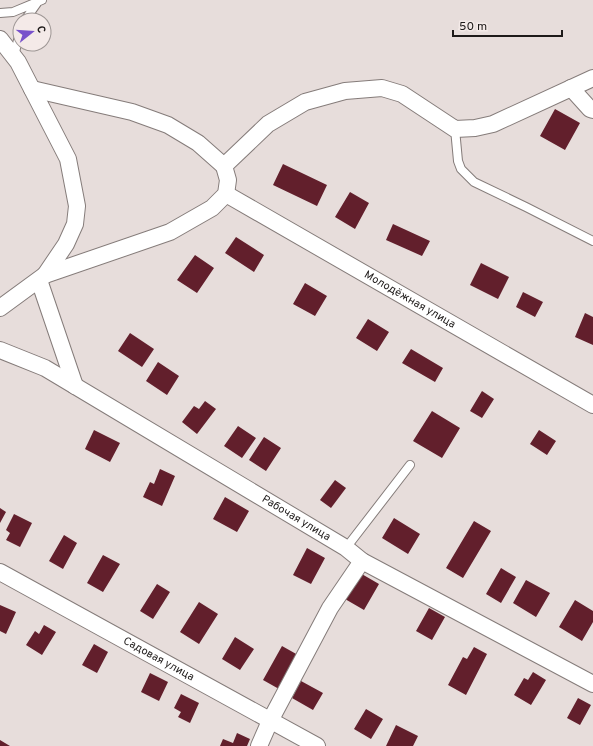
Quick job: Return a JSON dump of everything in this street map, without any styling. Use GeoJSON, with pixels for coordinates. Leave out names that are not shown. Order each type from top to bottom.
{"type":"FeatureCollection","features":[{"type":"Feature","properties":{"kind":"street"},"geometry":{"type":"LineString","coordinates":[[0,39],[18,62],[68,159],[77,206],[75,224],[66,244],[42,277]]}},
{"type":"Feature","properties":{"kind":"street"},"geometry":{"type":"LineString","coordinates":[[224,166],[268,124],[305,102],[345,91],[382,88],[402,94],[455,129],[476,128],[493,124],[593,78]]}},
{"type":"Feature","properties":{"kind":"street"},"geometry":{"type":"LineString","coordinates":[[571,88],[590,109],[593,110]]}},
{"type":"Feature","properties":{"kind":"street"},"geometry":{"type":"LineString","coordinates":[[0,308],[42,277],[170,232],[212,208],[226,194],[228,180],[224,166],[198,144],[168,125],[132,112],[32,89]]}},
{"type":"Feature","properties":{"kind":"street","name":"Молодёжная улица"},"geometry":{"type":"LineString","coordinates":[[226,194],[593,405]]}},
{"type":"Feature","properties":{"kind":"street"},"geometry":{"type":"LineString","coordinates":[[42,277],[75,386]]}},
{"type":"Feature","properties":{"kind":"street","name":"Рабочая улица"},"geometry":{"type":"LineString","coordinates":[[0,350],[45,368],[346,548],[362,561],[593,684]]}},
{"type":"Feature","properties":{"kind":"street"},"geometry":{"type":"LineString","coordinates":[[260,746],[270,721],[330,608],[362,561]]}},
{"type":"Feature","properties":{"kind":"street","name":"Садовая улица"},"geometry":{"type":"LineString","coordinates":[[0,572],[317,746]]}},
{"type":"Feature","properties":{"kind":"lane"},"geometry":{"type":"LineString","coordinates":[[0,13],[13,12],[39,1]]}},
{"type":"Feature","properties":{"kind":"lane"},"geometry":{"type":"LineString","coordinates":[[31,12],[39,1]]}},
{"type":"Feature","properties":{"kind":"lane"},"geometry":{"type":"LineString","coordinates":[[14,56],[15,52]]}},
{"type":"Feature","properties":{"kind":"lane"},"geometry":{"type":"LineString","coordinates":[[455,129],[458,161],[461,169],[474,182],[593,241]]}},
{"type":"Feature","properties":{"kind":"lane"},"geometry":{"type":"LineString","coordinates":[[346,548],[410,465]]}},
{"type":"Feature","properties":{"kind":"building"},"geometry":{"type":"Polygon","coordinates":[[[555,109],[580,123],[565,150],[540,136],[555,109]]]}},
{"type":"Feature","properties":{"kind":"building"},"geometry":{"type":"Polygon","coordinates":[[[283,164],[327,185],[317,206],[273,185],[283,164]]]}},
{"type":"Feature","properties":{"kind":"building"},"geometry":{"type":"Polygon","coordinates":[[[350,192],[369,203],[355,229],[335,217],[350,192]]]}},
{"type":"Feature","properties":{"kind":"building"},"geometry":{"type":"Polygon","coordinates":[[[393,224],[430,241],[422,256],[386,240],[393,224]]]}},
{"type":"Feature","properties":{"kind":"building"},"geometry":{"type":"Polygon","coordinates":[[[236,237],[264,255],[254,272],[225,253],[236,237]]]}},
{"type":"Feature","properties":{"kind":"building"},"geometry":{"type":"Polygon","coordinates":[[[195,255],[214,268],[197,293],[177,280],[195,255]]]}},
{"type":"Feature","properties":{"kind":"building"},"geometry":{"type":"Polygon","coordinates":[[[481,263],[509,277],[498,299],[470,285],[481,263]]]}},
{"type":"Feature","properties":{"kind":"building"},"geometry":{"type":"Polygon","coordinates":[[[305,283],[327,296],[315,316],[293,304],[305,283]]]}},
{"type":"Feature","properties":{"kind":"building"},"geometry":{"type":"Polygon","coordinates":[[[523,292],[543,302],[535,317],[516,307],[523,292]]]}},
{"type":"Feature","properties":{"kind":"building"},"geometry":{"type":"Polygon","coordinates":[[[585,313],[593,317],[593,345],[575,337],[585,313]]]}},
{"type":"Feature","properties":{"kind":"building"},"geometry":{"type":"Polygon","coordinates":[[[368,319],[389,332],[377,351],[356,338],[368,319]]]}},
{"type":"Feature","properties":{"kind":"building"},"geometry":{"type":"Polygon","coordinates":[[[130,333],[154,349],[142,367],[118,351],[130,333]]]}},
{"type":"Feature","properties":{"kind":"building"},"geometry":{"type":"Polygon","coordinates":[[[411,349],[443,368],[435,382],[402,363],[411,349]]]}},
{"type":"Feature","properties":{"kind":"building"},"geometry":{"type":"Polygon","coordinates":[[[158,362],[179,376],[167,395],[146,381],[158,362]]]}},
{"type":"Feature","properties":{"kind":"building"},"geometry":{"type":"Polygon","coordinates":[[[482,391],[494,399],[482,418],[470,411],[482,391]]]}},
{"type":"Feature","properties":{"kind":"building"},"geometry":{"type":"Polygon","coordinates":[[[205,401],[216,409],[197,434],[182,422],[194,406],[199,409],[205,401]]]}},
{"type":"Feature","properties":{"kind":"building"},"geometry":{"type":"Polygon","coordinates":[[[432,411],[460,428],[442,458],[413,441],[432,411]]]}},
{"type":"Feature","properties":{"kind":"building"},"geometry":{"type":"Polygon","coordinates":[[[238,426],[256,438],[242,458],[224,446],[238,426]]]}},
{"type":"Feature","properties":{"kind":"building"},"geometry":{"type":"Polygon","coordinates":[[[94,430],[120,443],[110,462],[85,449],[94,430]]]}},
{"type":"Feature","properties":{"kind":"building"},"geometry":{"type":"Polygon","coordinates":[[[539,430],[556,441],[547,455],[530,444],[539,430]]]}},
{"type":"Feature","properties":{"kind":"building"},"geometry":{"type":"Polygon","coordinates":[[[264,437],[281,448],[266,471],[249,460],[264,437]]]}},
{"type":"Feature","properties":{"kind":"building"},"geometry":{"type":"Polygon","coordinates":[[[160,469],[175,476],[162,506],[143,497],[150,482],[154,484],[160,469]]]}},
{"type":"Feature","properties":{"kind":"building"},"geometry":{"type":"Polygon","coordinates":[[[335,480],[346,488],[331,508],[320,500],[335,480]]]}},
{"type":"Feature","properties":{"kind":"building"},"geometry":{"type":"Polygon","coordinates":[[[225,497],[249,511],[237,532],[213,519],[225,497]]]}},
{"type":"Feature","properties":{"kind":"building"},"geometry":{"type":"Polygon","coordinates":[[[0,508],[6,512],[0,523],[0,508]]]}},
{"type":"Feature","properties":{"kind":"building"},"geometry":{"type":"Polygon","coordinates":[[[14,514],[32,523],[20,547],[6,540],[10,533],[6,530],[14,514]]]}},
{"type":"Feature","properties":{"kind":"building"},"geometry":{"type":"Polygon","coordinates":[[[394,518],[420,534],[408,554],[382,538],[394,518]]]}},
{"type":"Feature","properties":{"kind":"building"},"geometry":{"type":"Polygon","coordinates":[[[474,521],[491,531],[463,578],[446,568],[474,521]]]}},
{"type":"Feature","properties":{"kind":"building"},"geometry":{"type":"Polygon","coordinates":[[[64,535],[77,543],[63,569],[49,561],[64,535]]]}},
{"type":"Feature","properties":{"kind":"building"},"geometry":{"type":"Polygon","coordinates":[[[307,548],[325,558],[311,584],[293,575],[307,548]]]}},
{"type":"Feature","properties":{"kind":"building"},"geometry":{"type":"Polygon","coordinates":[[[103,555],[120,564],[103,592],[87,583],[103,555]]]}},
{"type":"Feature","properties":{"kind":"building"},"geometry":{"type":"Polygon","coordinates":[[[501,568],[516,577],[501,603],[486,594],[501,568]]]}},
{"type":"Feature","properties":{"kind":"building"},"geometry":{"type":"Polygon","coordinates":[[[360,573],[379,584],[364,610],[345,599],[360,573]]]}},
{"type":"Feature","properties":{"kind":"building"},"geometry":{"type":"Polygon","coordinates":[[[526,580],[550,593],[536,617],[513,603],[526,580]]]}},
{"type":"Feature","properties":{"kind":"building"},"geometry":{"type":"Polygon","coordinates":[[[157,584],[170,592],[153,619],[140,611],[157,584]]]}},
{"type":"Feature","properties":{"kind":"building"},"geometry":{"type":"Polygon","coordinates":[[[575,600],[593,611],[593,622],[582,641],[559,627],[575,600]]]}},
{"type":"Feature","properties":{"kind":"building"},"geometry":{"type":"Polygon","coordinates":[[[199,602],[218,614],[199,644],[180,632],[199,602]]]}},
{"type":"Feature","properties":{"kind":"building"},"geometry":{"type":"Polygon","coordinates":[[[0,605],[16,612],[6,634],[0,631],[0,605]]]}},
{"type":"Feature","properties":{"kind":"building"},"geometry":{"type":"Polygon","coordinates":[[[429,608],[445,617],[432,640],[416,631],[429,608]]]}},
{"type":"Feature","properties":{"kind":"building"},"geometry":{"type":"Polygon","coordinates":[[[44,625],[56,632],[42,655],[26,645],[35,631],[39,634],[44,625]]]}},
{"type":"Feature","properties":{"kind":"building"},"geometry":{"type":"Polygon","coordinates":[[[235,637],[254,649],[240,670],[222,659],[235,637]]]}},
{"type":"Feature","properties":{"kind":"building"},"geometry":{"type":"Polygon","coordinates":[[[94,644],[108,652],[97,673],[82,665],[94,644]]]}},
{"type":"Feature","properties":{"kind":"building"},"geometry":{"type":"Polygon","coordinates":[[[282,646],[298,655],[279,689],[263,680],[282,646]]]}},
{"type":"Feature","properties":{"kind":"building"},"geometry":{"type":"Polygon","coordinates":[[[474,647],[487,654],[466,695],[448,685],[463,657],[467,659],[474,647]]]}},
{"type":"Feature","properties":{"kind":"building"},"geometry":{"type":"Polygon","coordinates":[[[533,672],[546,680],[531,705],[514,695],[524,678],[528,680],[533,672]]]}},
{"type":"Feature","properties":{"kind":"building"},"geometry":{"type":"Polygon","coordinates":[[[150,673],[168,682],[159,701],[141,692],[150,673]]]}},
{"type":"Feature","properties":{"kind":"building"},"geometry":{"type":"Polygon","coordinates":[[[301,681],[323,693],[313,710],[292,698],[301,681]]]}},
{"type":"Feature","properties":{"kind":"building"},"geometry":{"type":"Polygon","coordinates":[[[181,694],[199,703],[190,723],[178,717],[181,712],[174,708],[181,694]]]}},
{"type":"Feature","properties":{"kind":"building"},"geometry":{"type":"Polygon","coordinates":[[[578,698],[591,705],[580,725],[567,718],[578,698]]]}},
{"type":"Feature","properties":{"kind":"building"},"geometry":{"type":"Polygon","coordinates":[[[366,709],[383,719],[371,739],[354,729],[366,709]]]}},
{"type":"Feature","properties":{"kind":"building"},"geometry":{"type":"Polygon","coordinates":[[[396,725],[418,736],[413,746],[386,746],[396,725]]]}},
{"type":"Feature","properties":{"kind":"building"},"geometry":{"type":"Polygon","coordinates":[[[237,733],[250,739],[247,746],[220,746],[223,739],[233,743],[237,733]]]}},
{"type":"Feature","properties":{"kind":"building"},"geometry":{"type":"Polygon","coordinates":[[[0,740],[10,746],[0,746],[0,740]]]}}]}
